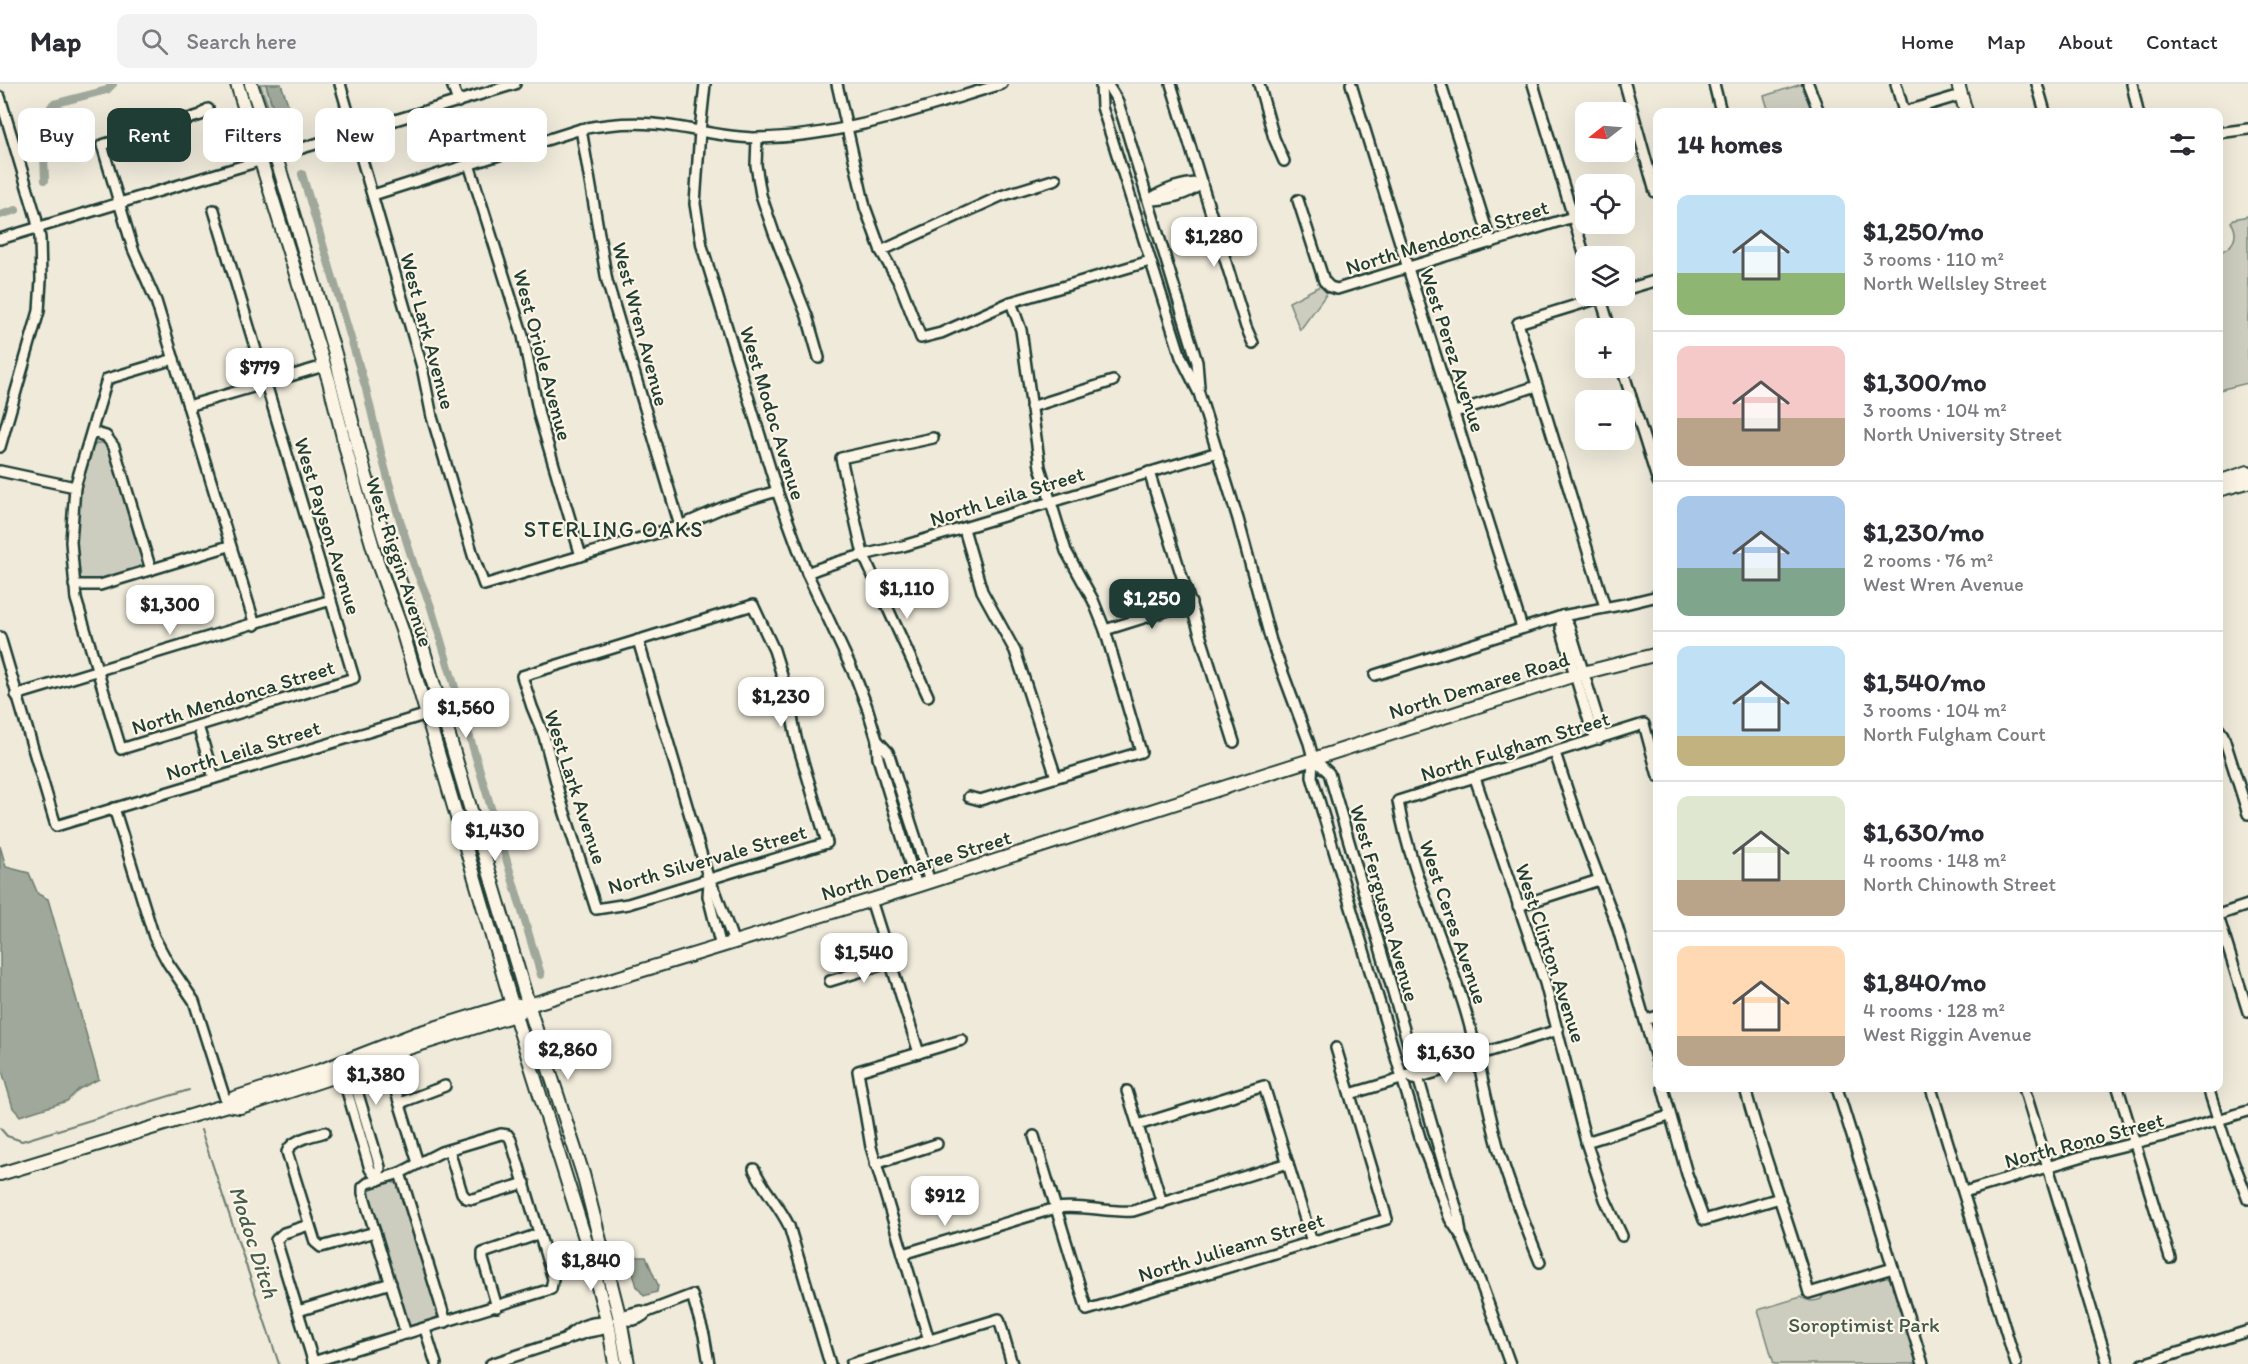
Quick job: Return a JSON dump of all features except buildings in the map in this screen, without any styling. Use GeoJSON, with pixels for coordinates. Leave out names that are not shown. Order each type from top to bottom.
{"type":"FeatureCollection","features":[{"type":"Feature","properties":{"kind":"main road","name":"West Riggin Avenue"},"geometry":{"type":"LineString","coordinates":[[237,84],[245,108]]}},
{"type":"Feature","properties":{"kind":"main road","name":"West Riggin Avenue"},"geometry":{"type":"LineString","coordinates":[[251,84],[259,108]]}},
{"type":"Feature","properties":{"kind":"main road"},"geometry":{"type":"LineString","coordinates":[[1959,89],[1965,108]]}},
{"type":"Feature","properties":{"kind":"main road","name":"West Riggin Avenue"},"geometry":{"type":"LineString","coordinates":[[262,162],[324,366],[356,489],[428,714],[468,859],[585,1238],[608,1325],[615,1364]]}},
{"type":"Feature","properties":{"kind":"main road","name":"West Riggin Avenue"},"geometry":{"type":"LineString","coordinates":[[277,162],[342,375],[361,454],[388,548],[415,624],[529,1005],[583,1174],[620,1317],[628,1364]]}},
{"type":"Feature","properties":{"kind":"main road"},"geometry":{"type":"LineString","coordinates":[[324,366],[331,370],[335,378],[350,439],[361,454]]}},
{"type":"Feature","properties":{"kind":"main road"},"geometry":{"type":"LineString","coordinates":[[2223,472],[2248,465]]}},
{"type":"Feature","properties":{"kind":"main road"},"geometry":{"type":"LineString","coordinates":[[2223,480],[2248,472]]}},
{"type":"Feature","properties":{"kind":"main road"},"geometry":{"type":"LineString","coordinates":[[2223,489],[2248,482]]}},
{"type":"Feature","properties":{"kind":"main road","name":"North Demaree Road"},"geometry":{"type":"LineString","coordinates":[[1313,758],[1579,674],[1653,655]]}},
{"type":"Feature","properties":{"kind":"main road","name":"North Demaree Street"},"geometry":{"type":"LineString","coordinates":[[227,1105],[234,1098],[345,1069],[529,1005],[930,882],[1313,758]]}},
{"type":"Feature","properties":{"kind":"main road"},"geometry":{"type":"LineString","coordinates":[[468,859],[474,860],[480,866],[490,897],[502,913]]}},
{"type":"Feature","properties":{"kind":"main road","name":"North Demaree Street"},"geometry":{"type":"LineString","coordinates":[[0,1174],[227,1105],[240,1107],[294,1090],[384,1051],[393,1041],[514,1010]]}},
{"type":"Feature","properties":{"kind":"main road"},"geometry":{"type":"LineString","coordinates":[[585,1238],[596,1254],[612,1311],[620,1317]]}},
{"type":"Feature","properties":{"kind":"main road"},"geometry":{"type":"LineString","coordinates":[[608,1325],[612,1326],[616,1337],[621,1364]]}},
{"type":"Feature","properties":{"kind":"street","name":"West Lark Avenue"},"geometry":{"type":"LineString","coordinates":[[340,84],[347,108]]}},
{"type":"Feature","properties":{"kind":"street"},"geometry":{"type":"LineString","coordinates":[[452,84],[458,102]]}},
{"type":"Feature","properties":{"kind":"street"},"geometry":{"type":"LineString","coordinates":[[395,120],[515,84]]}},
{"type":"Feature","properties":{"kind":"street","name":"West Modoc Avenue"},"geometry":{"type":"LineString","coordinates":[[705,84],[699,131],[695,204],[702,246],[777,491],[807,573],[856,678],[877,740],[878,759],[917,886]]}},
{"type":"Feature","properties":{"kind":"street"},"geometry":{"type":"LineString","coordinates":[[837,84],[865,207],[881,251],[900,284],[921,338],[941,333],[1011,302],[1150,261]]}},
{"type":"Feature","properties":{"kind":"street"},"geometry":{"type":"LineString","coordinates":[[373,195],[581,129],[616,123],[654,124],[723,136],[757,138],[814,134],[847,129],[1002,84]]}},
{"type":"Feature","properties":{"kind":"street","name":"West Ferguson Avenue"},"geometry":{"type":"LineString","coordinates":[[1101,84],[1102,107],[1150,261],[1181,357],[1199,393],[1271,641],[1313,758],[1312,777],[1401,1079],[1437,1187],[1450,1219],[1462,1237],[1510,1364]]}},
{"type":"Feature","properties":{"kind":"street","name":"West Ferguson Avenue"},"geometry":{"type":"LineString","coordinates":[[1107,84],[1117,100],[1149,200],[1197,362],[1199,393]]}},
{"type":"Feature","properties":{"kind":"street"},"geometry":{"type":"LineString","coordinates":[[1171,84],[1246,327],[1253,343]]}},
{"type":"Feature","properties":{"kind":"street"},"geometry":{"type":"LineString","coordinates":[[1259,84],[1274,138],[1284,162]]}},
{"type":"Feature","properties":{"kind":"street","name":"West Perez Avenue"},"geometry":{"type":"LineString","coordinates":[[1351,84],[1522,628]]}},
{"type":"Feature","properties":{"kind":"street"},"geometry":{"type":"LineString","coordinates":[[1441,84],[1491,243]]}},
{"type":"Feature","properties":{"kind":"street"},"geometry":{"type":"LineString","coordinates":[[1533,84],[1582,246]]}},
{"type":"Feature","properties":{"kind":"street"},"geometry":{"type":"LineString","coordinates":[[1625,84],[1653,181]]}},
{"type":"Feature","properties":{"kind":"street"},"geometry":{"type":"LineString","coordinates":[[1714,84],[1719,108]]}},
{"type":"Feature","properties":{"kind":"street"},"geometry":{"type":"LineString","coordinates":[[1808,84],[1817,108]]}},
{"type":"Feature","properties":{"kind":"street"},"geometry":{"type":"LineString","coordinates":[[1896,84],[1903,108]]}},
{"type":"Feature","properties":{"kind":"street"},"geometry":{"type":"LineString","coordinates":[[2037,84],[2044,108]]}},
{"type":"Feature","properties":{"kind":"street"},"geometry":{"type":"LineString","coordinates":[[2132,84],[2137,108]]}},
{"type":"Feature","properties":{"kind":"street"},"geometry":{"type":"LineString","coordinates":[[1914,108],[1959,89]]}},
{"type":"Feature","properties":{"kind":"street"},"geometry":{"type":"LineString","coordinates":[[0,97],[38,227],[41,269],[39,311],[0,447]]}},
{"type":"Feature","properties":{"kind":"street"},"geometry":{"type":"LineString","coordinates":[[203,114],[102,145],[133,249],[156,301],[255,625]]}},
{"type":"Feature","properties":{"kind":"street","name":"West Wren Avenue"},"geometry":{"type":"LineString","coordinates":[[581,129],[607,281],[680,526]]}},
{"type":"Feature","properties":{"kind":"street"},"geometry":{"type":"LineString","coordinates":[[2223,132],[2248,129]]}},
{"type":"Feature","properties":{"kind":"street"},"geometry":{"type":"LineString","coordinates":[[757,138],[756,165],[761,195],[807,316],[819,358]]}},
{"type":"Feature","properties":{"kind":"street"},"geometry":{"type":"LineString","coordinates":[[0,239],[251,162]]}},
{"type":"Feature","properties":{"kind":"street","name":"West Lark Avenue"},"geometry":{"type":"LineString","coordinates":[[363,162],[422,367],[432,417],[484,585],[580,556]]}},
{"type":"Feature","properties":{"kind":"street","name":"West Oriole Avenue"},"geometry":{"type":"LineString","coordinates":[[469,164],[523,336],[539,415],[580,556]]}},
{"type":"Feature","properties":{"kind":"street"},"geometry":{"type":"LineString","coordinates":[[881,251],[1001,196],[1056,179]]}},
{"type":"Feature","properties":{"kind":"street"},"geometry":{"type":"LineString","coordinates":[[1149,200],[1161,200],[1194,190],[1202,183]]}},
{"type":"Feature","properties":{"kind":"street","name":"North Mendonca Street"},"geometry":{"type":"LineString","coordinates":[[1298,200],[1324,281],[1330,287],[1341,288],[1573,217]]}},
{"type":"Feature","properties":{"kind":"street","name":"West Payson Avenue"},"geometry":{"type":"LineString","coordinates":[[214,210],[354,678]]}},
{"type":"Feature","properties":{"kind":"street"},"geometry":{"type":"LineString","coordinates":[[1635,287],[1653,281]]}},
{"type":"Feature","properties":{"kind":"street"},"geometry":{"type":"LineString","coordinates":[[969,797],[980,800],[1141,752],[1105,630],[1093,600],[1066,551],[1050,502],[1040,467],[1021,330],[1011,302]]}},
{"type":"Feature","properties":{"kind":"street"},"geometry":{"type":"LineString","coordinates":[[1575,305],[1518,323],[1605,607]]}},
{"type":"Feature","properties":{"kind":"street"},"geometry":{"type":"LineString","coordinates":[[97,672],[74,585],[70,542],[75,487],[107,379],[174,359]]}},
{"type":"Feature","properties":{"kind":"street"},"geometry":{"type":"LineString","coordinates":[[188,406],[324,366]]}},
{"type":"Feature","properties":{"kind":"street"},"geometry":{"type":"LineString","coordinates":[[1625,378],[1653,466]]}},
{"type":"Feature","properties":{"kind":"street"},"geometry":{"type":"LineString","coordinates":[[1031,407],[1113,381]]}},
{"type":"Feature","properties":{"kind":"street"},"geometry":{"type":"LineString","coordinates":[[1455,412],[1537,386]]}},
{"type":"Feature","properties":{"kind":"street"},"geometry":{"type":"LineString","coordinates":[[92,432],[106,436],[114,447],[151,570]]}},
{"type":"Feature","properties":{"kind":"street"},"geometry":{"type":"LineString","coordinates":[[927,696],[863,554],[841,458],[933,438]]}},
{"type":"Feature","properties":{"kind":"street","name":"North Leila Street"},"geometry":{"type":"LineString","coordinates":[[807,573],[863,554],[903,546],[964,529],[1218,452]]}},
{"type":"Feature","properties":{"kind":"street"},"geometry":{"type":"LineString","coordinates":[[0,471],[75,487]]}},
{"type":"Feature","properties":{"kind":"street"},"geometry":{"type":"LineString","coordinates":[[1149,472],[1234,742]]}},
{"type":"Feature","properties":{"kind":"street"},"geometry":{"type":"LineString","coordinates":[[580,556],[680,526],[724,507],[777,491]]}},
{"type":"Feature","properties":{"kind":"street"},"geometry":{"type":"LineString","coordinates":[[964,529],[982,591],[1015,651],[1023,672],[1056,777]]}},
{"type":"Feature","properties":{"kind":"street"},"geometry":{"type":"LineString","coordinates":[[74,585],[100,585],[229,546]]}},
{"type":"Feature","properties":{"kind":"street"},"geometry":{"type":"LineString","coordinates":[[1375,675],[1562,616],[1653,597]]}},
{"type":"Feature","properties":{"kind":"street"},"geometry":{"type":"LineString","coordinates":[[0,637],[16,695],[255,625],[331,600]]}},
{"type":"Feature","properties":{"kind":"street"},"geometry":{"type":"LineString","coordinates":[[1105,630],[1191,603]]}},
{"type":"Feature","properties":{"kind":"street","name":"North Silvervale Street"},"geometry":{"type":"LineString","coordinates":[[596,909],[628,904],[827,843],[796,738],[789,694],[774,650],[753,605],[638,640]]}},
{"type":"Feature","properties":{"kind":"street"},"geometry":{"type":"LineString","coordinates":[[1562,616],[1569,626],[1579,674],[1601,729],[1599,739]]}},
{"type":"Feature","properties":{"kind":"street"},"geometry":{"type":"LineString","coordinates":[[638,640],[709,880],[734,943]]}},
{"type":"Feature","properties":{"kind":"street","name":"West Lark Avenue"},"geometry":{"type":"LineString","coordinates":[[596,909],[561,801],[544,736],[531,707],[522,676],[638,640]]}},
{"type":"Feature","properties":{"kind":"street","name":"North Mendonca Street"},"geometry":{"type":"LineString","coordinates":[[97,672],[121,749],[354,678]]}},
{"type":"Feature","properties":{"kind":"street","name":"North Leila Street"},"geometry":{"type":"LineString","coordinates":[[16,695],[56,826],[441,710]]}},
{"type":"Feature","properties":{"kind":"street","name":"North Fulgham Street"},"geometry":{"type":"LineString","coordinates":[[1398,801],[1644,724],[1653,757]]}},
{"type":"Feature","properties":{"kind":"street"},"geometry":{"type":"LineString","coordinates":[[198,726],[214,778]]}},
{"type":"Feature","properties":{"kind":"street"},"geometry":{"type":"LineString","coordinates":[[2223,735],[2248,814]]}},
{"type":"Feature","properties":{"kind":"street","name":"West Modoc Avenue"},"geometry":{"type":"LineString","coordinates":[[877,740],[888,752],[930,882]]}},
{"type":"Feature","properties":{"kind":"street"},"geometry":{"type":"LineString","coordinates":[[1555,753],[1617,926],[1653,1048]]}},
{"type":"Feature","properties":{"kind":"street","name":"West Ferguson Avenue"},"geometry":{"type":"LineString","coordinates":[[1313,758],[1329,773],[1458,1214],[1462,1237]]}},
{"type":"Feature","properties":{"kind":"street","name":"West Clinton Avenue"},"geometry":{"type":"LineString","coordinates":[[1475,778],[1545,983],[1586,1142],[1605,1199],[1622,1236]]}},
{"type":"Feature","properties":{"kind":"street","name":"West Ceres Avenue"},"geometry":{"type":"LineString","coordinates":[[1398,801],[1402,824],[1422,892],[1466,1010],[1499,1150],[1520,1213],[1540,1262]]}},
{"type":"Feature","properties":{"kind":"street"},"geometry":{"type":"LineString","coordinates":[[114,808],[154,937],[168,963],[194,1001],[227,1105]]}},
{"type":"Feature","properties":{"kind":"street"},"geometry":{"type":"LineString","coordinates":[[709,880],[708,896],[721,947]]}},
{"type":"Feature","properties":{"kind":"street"},"geometry":{"type":"LineString","coordinates":[[1518,906],[1599,880]]}},
{"type":"Feature","properties":{"kind":"street"},"geometry":{"type":"LineString","coordinates":[[871,900],[919,1053]]}},
{"type":"Feature","properties":{"kind":"street"},"geometry":{"type":"LineString","coordinates":[[2223,913],[2248,905]]}},
{"type":"Feature","properties":{"kind":"street"},"geometry":{"type":"LineString","coordinates":[[2223,931],[2248,1012]]}},
{"type":"Feature","properties":{"kind":"street"},"geometry":{"type":"LineString","coordinates":[[830,981],[891,962]]}},
{"type":"Feature","properties":{"kind":"street"},"geometry":{"type":"LineString","coordinates":[[1645,1020],[1653,1018]]}},
{"type":"Feature","properties":{"kind":"street"},"geometry":{"type":"LineString","coordinates":[[1335,1048],[1350,1094],[1416,1074],[1471,1062],[1477,1055],[1558,1030]]}},
{"type":"Feature","properties":{"kind":"street"},"geometry":{"type":"LineString","coordinates":[[929,1340],[875,1164],[863,1112],[858,1071],[962,1040]]}},
{"type":"Feature","properties":{"kind":"street"},"geometry":{"type":"LineString","coordinates":[[345,1069],[366,1138],[380,1167],[378,1180]]}},
{"type":"Feature","properties":{"kind":"street"},"geometry":{"type":"LineString","coordinates":[[392,1079],[418,1163]]}},
{"type":"Feature","properties":{"kind":"street"},"geometry":{"type":"LineString","coordinates":[[400,1103],[445,1086]]}},
{"type":"Feature","properties":{"kind":"street"},"geometry":{"type":"LineString","coordinates":[[1138,1125],[1264,1086],[1312,1242]]}},
{"type":"Feature","properties":{"kind":"street"},"geometry":{"type":"LineString","coordinates":[[1127,1091],[1162,1203]]}},
{"type":"Feature","properties":{"kind":"street"},"geometry":{"type":"LineString","coordinates":[[1664,1092],[1687,1174],[1704,1220],[1780,1198]]}},
{"type":"Feature","properties":{"kind":"street"},"geometry":{"type":"LineString","coordinates":[[1746,1092],[1809,1293],[1893,1268]]}},
{"type":"Feature","properties":{"kind":"street"},"geometry":{"type":"LineString","coordinates":[[1838,1092],[1923,1364]]}},
{"type":"Feature","properties":{"kind":"street"},"geometry":{"type":"LineString","coordinates":[[1932,1092],[2016,1364]]}},
{"type":"Feature","properties":{"kind":"street"},"geometry":{"type":"LineString","coordinates":[[2025,1092],[2108,1364]]}},
{"type":"Feature","properties":{"kind":"street"},"geometry":{"type":"LineString","coordinates":[[2119,1092],[2170,1258]]}},
{"type":"Feature","properties":{"kind":"street"},"geometry":{"type":"LineString","coordinates":[[2209,1092],[2248,1199]]}},
{"type":"Feature","properties":{"kind":"street","name":"North Julieann Street"},"geometry":{"type":"LineString","coordinates":[[1056,1208],[1087,1310],[1387,1219],[1350,1094]]}},
{"type":"Feature","properties":{"kind":"street","name":"North Rono Street"},"geometry":{"type":"LineString","coordinates":[[1964,1192],[2106,1149],[2248,1111]]}},
{"type":"Feature","properties":{"kind":"street"},"geometry":{"type":"LineString","coordinates":[[1586,1142],[1669,1116]]}},
{"type":"Feature","properties":{"kind":"street"},"geometry":{"type":"LineString","coordinates":[[325,1132],[294,1143],[288,1148],[288,1155],[315,1242],[318,1247],[375,1232]]}},
{"type":"Feature","properties":{"kind":"street"},"geometry":{"type":"LineString","coordinates":[[309,1225],[277,1237],[276,1244],[314,1363],[549,1290],[553,1286],[553,1279],[512,1140],[508,1135],[501,1134],[449,1150],[363,1187],[406,1334]]}},
{"type":"Feature","properties":{"kind":"street"},"geometry":{"type":"LineString","coordinates":[[1034,1136],[1056,1208]]}},
{"type":"Feature","properties":{"kind":"street"},"geometry":{"type":"LineString","coordinates":[[875,1164],[937,1144]]}},
{"type":"Feature","properties":{"kind":"street"},"geometry":{"type":"LineString","coordinates":[[449,1150],[462,1193],[466,1198],[525,1183]]}},
{"type":"Feature","properties":{"kind":"street"},"geometry":{"type":"LineString","coordinates":[[903,1254],[1056,1208],[1080,1206],[1121,1212],[1162,1203],[1287,1163]]}},
{"type":"Feature","properties":{"kind":"street"},"geometry":{"type":"LineString","coordinates":[[754,1169],[789,1226],[830,1364]]}},
{"type":"Feature","properties":{"kind":"street"},"geometry":{"type":"LineString","coordinates":[[400,1173],[446,1322]]}},
{"type":"Feature","properties":{"kind":"street"},"geometry":{"type":"LineString","coordinates":[[497,1306],[483,1253],[539,1234]]}},
{"type":"Feature","properties":{"kind":"street"},"geometry":{"type":"LineString","coordinates":[[298,1311],[390,1283]]}},
{"type":"Feature","properties":{"kind":"street"},"geometry":{"type":"LineString","coordinates":[[620,1317],[628,1321],[642,1317],[647,1312],[692,1295],[704,1335],[709,1364]]}},
{"type":"Feature","properties":{"kind":"street"},"geometry":{"type":"LineString","coordinates":[[851,1364],[999,1319],[1012,1364]]}},
{"type":"Feature","properties":{"kind":"street"},"geometry":{"type":"LineString","coordinates":[[498,1363],[564,1341],[580,1331],[608,1325]]}},
{"type":"Feature","properties":{"kind":"street"},"geometry":{"type":"LineString","coordinates":[[425,1329],[436,1364]]}},
{"type":"Feature","properties":{"kind":"street"},"geometry":{"type":"LineString","coordinates":[[2143,1364],[2248,1331]]}},
{"type":"Feature","properties":{"kind":"green space"},"geometry":{"type":"Polygon","coordinates":[[[260,84],[266,84],[273,108],[269,108],[260,84]]]}},
{"type":"Feature","properties":{"kind":"green space"},"geometry":{"type":"Polygon","coordinates":[[[1802,84],[1811,108],[1768,108],[1764,96],[1802,84]]]}},
{"type":"Feature","properties":{"kind":"green space"},"geometry":{"type":"Polygon","coordinates":[[[2248,216],[2248,383],[2223,389],[2223,250],[2234,241],[2235,232],[2231,222],[2234,219],[2248,216]]]}},
{"type":"Feature","properties":{"kind":"green space"},"geometry":{"type":"Polygon","coordinates":[[[1320,286],[1328,292],[1300,330],[1289,302],[1320,286]]]}},
{"type":"Feature","properties":{"kind":"green space"},"geometry":{"type":"Polygon","coordinates":[[[98,443],[110,447],[145,561],[141,570],[84,583],[76,573],[81,482],[91,450],[98,443]]]}},
{"type":"Feature","properties":{"kind":"green space"},"geometry":{"type":"Polygon","coordinates":[[[391,1182],[398,1184],[438,1314],[435,1321],[412,1327],[409,1325],[368,1194],[372,1188],[391,1182]]]}},
{"type":"Feature","properties":{"kind":"green space","name":"Soroptimist Park"},"geometry":{"type":"Polygon","coordinates":[[[1886,1276],[1892,1280],[1918,1364],[1774,1364],[1758,1310],[1801,1297],[1808,1301],[1818,1300],[1824,1294],[1886,1276]]]}},
{"type":"Feature","properties":{"kind":"shaded area"},"geometry":{"type":"Polygon","coordinates":[[[266,84],[281,84],[290,108],[273,108],[266,84]]]}},
{"type":"Feature","properties":{"kind":"shaded area"},"geometry":{"type":"Polygon","coordinates":[[[0,846],[6,867],[29,873],[38,894],[48,899],[99,1079],[79,1089],[67,1101],[20,1116],[13,1108],[0,1064],[0,846]]]}},
{"type":"Feature","properties":{"kind":"shaded area"},"geometry":{"type":"Polygon","coordinates":[[[646,1257],[658,1285],[657,1292],[644,1296],[637,1287],[630,1262],[631,1259],[646,1257]]]}},
{"type":"Feature","properties":{"kind":"waterway"},"geometry":{"type":"LineString","coordinates":[[45,180],[44,155],[38,126],[53,104],[107,90],[113,84]]}},
{"type":"Feature","properties":{"kind":"waterway"},"geometry":{"type":"LineString","coordinates":[[302,174],[366,389],[394,501],[414,565],[430,604],[541,975]]}},
{"type":"Feature","properties":{"kind":"waterway"},"geometry":{"type":"LineString","coordinates":[[0,215],[16,210]]}},
{"type":"Feature","properties":{"kind":"waterway","name":"Modoc Ditch"},"geometry":{"type":"LineString","coordinates":[[0,1128],[7,1136],[22,1141],[189,1090]]}},
{"type":"Feature","properties":{"kind":"waterway","name":"Modoc Ditch"},"geometry":{"type":"LineString","coordinates":[[201,1130],[279,1364]]}},
{"type":"Feature","properties":{"kind":"district","name":"STERLING OAKS"},"geometry":{"type":"Point","coordinates":[614,529]}}]}
